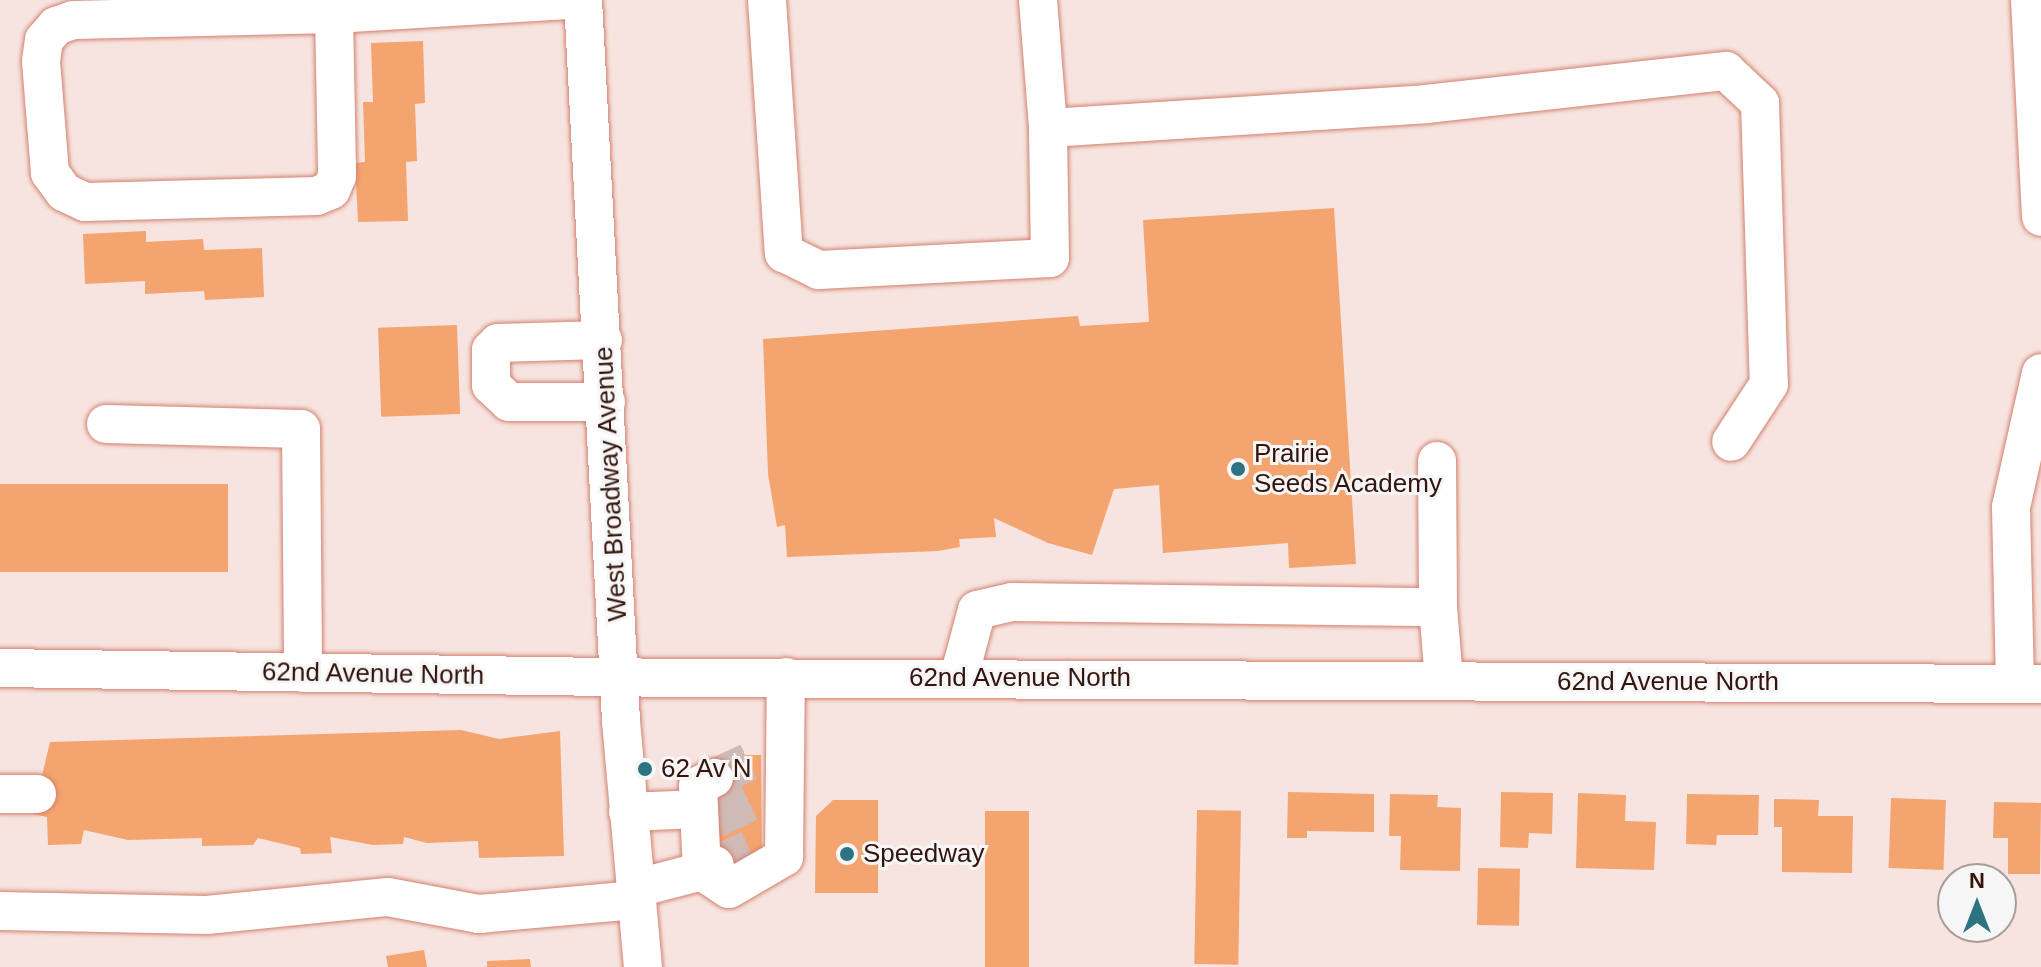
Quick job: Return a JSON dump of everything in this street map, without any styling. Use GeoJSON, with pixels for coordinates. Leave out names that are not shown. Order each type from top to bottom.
{"type":"FeatureCollection","features":[{"type":"Feature","properties":{"kind":"street"},"geometry":{"type":"LineString","coordinates":[[334,14],[337,176],[331,190],[317,196],[85,202],[64,192],[50,173],[41,61],[44,40],[56,26],[73,20],[334,14],[573,0]]}},
{"type":"Feature","properties":{"kind":"street","name":"West Broadway Avenue"},"geometry":{"type":"LineString","coordinates":[[583,0],[628,812],[643,967]]}},
{"type":"Feature","properties":{"kind":"street"},"geometry":{"type":"LineString","coordinates":[[767,0],[784,253],[819,270],[1050,258],[1048,128],[1038,0]]}},
{"type":"Feature","properties":{"kind":"street"},"geometry":{"type":"LineString","coordinates":[[2030,0],[2041,217]]}},
{"type":"Feature","properties":{"kind":"street"},"geometry":{"type":"LineString","coordinates":[[1048,128],[1426,104],[1726,71],[1760,103],[1769,384],[1731,442]]}},
{"type":"Feature","properties":{"kind":"street"},"geometry":{"type":"LineString","coordinates":[[603,340],[498,343],[491,350],[491,385],[509,402],[606,402]]}},
{"type":"Feature","properties":{"kind":"street"},"geometry":{"type":"LineString","coordinates":[[2028,684],[2011,507],[2041,373]]}},
{"type":"Feature","properties":{"kind":"street"},"geometry":{"type":"LineString","coordinates":[[106,424],[301,429],[303,673]]}},
{"type":"Feature","properties":{"kind":"street"},"geometry":{"type":"LineString","coordinates":[[1437,461],[1438,607],[1444,680]]}},
{"type":"Feature","properties":{"kind":"street"},"geometry":{"type":"LineString","coordinates":[[959,677],[977,610],[1012,602],[1438,607]]}},
{"type":"Feature","properties":{"kind":"street","name":"62nd Avenue North"},"geometry":{"type":"LineString","coordinates":[[0,668],[620,677],[2028,684]]}},
{"type":"Feature","properties":{"kind":"street"},"geometry":{"type":"LineString","coordinates":[[628,812],[707,808],[708,868],[729,889],[784,857],[773,838],[773,751],[786,677]]}},
{"type":"Feature","properties":{"kind":"street"},"geometry":{"type":"LineString","coordinates":[[0,794],[37,794]]}},
{"type":"Feature","properties":{"kind":"street"},"geometry":{"type":"LineString","coordinates":[[0,911],[207,915],[388,897],[479,914],[634,895],[708,868]]}},
{"type":"Feature","properties":{"kind":"building"},"geometry":{"type":"Polygon","coordinates":[[[423,41],[425,103],[415,104],[417,161],[406,162],[408,221],[358,222],[355,163],[365,162],[363,102],[373,102],[371,43],[423,41]]]}},
{"type":"Feature","properties":{"kind":"building"},"geometry":{"type":"Polygon","coordinates":[[[1334,208],[1356,564],[1289,568],[1288,543],[1163,553],[1159,485],[1114,489],[1092,555],[1048,543],[994,518],[996,537],[959,539],[960,547],[938,551],[787,557],[785,525],[777,527],[768,474],[763,339],[1078,316],[1080,326],[1149,322],[1143,220],[1334,208]]]}},
{"type":"Feature","properties":{"kind":"building"},"geometry":{"type":"Polygon","coordinates":[[[146,231],[146,242],[203,239],[204,250],[262,248],[264,297],[205,300],[204,291],[145,294],[145,281],[85,284],[83,234],[146,231]]]}},
{"type":"Feature","properties":{"kind":"building"},"geometry":{"type":"Polygon","coordinates":[[[457,325],[460,414],[381,417],[378,328],[457,325]]]}},
{"type":"Feature","properties":{"kind":"building"},"geometry":{"type":"Polygon","coordinates":[[[0,484],[228,484],[228,572],[0,572],[0,484]]]}},
{"type":"Feature","properties":{"kind":"building"},"geometry":{"type":"Polygon","coordinates":[[[461,730],[499,739],[560,731],[564,856],[479,858],[478,841],[427,843],[404,837],[403,844],[373,845],[330,837],[332,853],[301,854],[300,848],[258,838],[253,845],[202,846],[202,838],[128,840],[84,830],[81,844],[48,845],[47,817],[33,814],[50,742],[461,730]]]}},
{"type":"Feature","properties":{"kind":"building"},"geometry":{"type":"Polygon","coordinates":[[[745,755],[761,755],[762,855],[716,872],[715,772],[745,755]]]}},
{"type":"Feature","properties":{"kind":"building"},"geometry":{"type":"Polygon","coordinates":[[[1288,792],[1374,794],[1374,832],[1307,831],[1307,838],[1287,838],[1288,792]]]}},
{"type":"Feature","properties":{"kind":"building"},"geometry":{"type":"Polygon","coordinates":[[[1501,792],[1553,793],[1552,834],[1529,833],[1528,848],[1500,847],[1501,792]]]}},
{"type":"Feature","properties":{"kind":"building"},"geometry":{"type":"Polygon","coordinates":[[[1578,793],[1626,795],[1625,821],[1656,822],[1654,870],[1576,868],[1578,793]]]}},
{"type":"Feature","properties":{"kind":"building"},"geometry":{"type":"Polygon","coordinates":[[[1390,794],[1438,795],[1437,807],[1461,808],[1460,871],[1400,870],[1401,836],[1389,836],[1390,794]]]}},
{"type":"Feature","properties":{"kind":"building"},"geometry":{"type":"Polygon","coordinates":[[[1687,794],[1759,795],[1758,835],[1717,835],[1716,845],[1686,844],[1687,794]]]}},
{"type":"Feature","properties":{"kind":"building"},"geometry":{"type":"Polygon","coordinates":[[[1891,798],[1946,800],[1944,863],[1937,863],[1937,870],[1889,868],[1891,798]]]}},
{"type":"Feature","properties":{"kind":"building"},"geometry":{"type":"Polygon","coordinates":[[[1774,799],[1819,800],[1818,816],[1853,816],[1852,873],[1782,872],[1782,827],[1774,827],[1774,799]]]}},
{"type":"Feature","properties":{"kind":"building","name":"Speedway"},"geometry":{"type":"Polygon","coordinates":[[[833,800],[878,800],[878,893],[815,893],[816,816],[833,800]]]}},
{"type":"Feature","properties":{"kind":"building"},"geometry":{"type":"Polygon","coordinates":[[[1994,802],[2041,803],[2040,874],[2017,874],[2017,863],[2008,863],[2008,838],[1993,838],[1994,802]]]}},
{"type":"Feature","properties":{"kind":"building"},"geometry":{"type":"Polygon","coordinates":[[[1197,810],[1241,811],[1238,965],[1194,964],[1197,810]]]}},
{"type":"Feature","properties":{"kind":"building"},"geometry":{"type":"Polygon","coordinates":[[[985,811],[1029,811],[1029,967],[985,967],[985,811]]]}},
{"type":"Feature","properties":{"kind":"building"},"geometry":{"type":"Polygon","coordinates":[[[1478,868],[1520,869],[1519,926],[1477,925],[1478,868]]]}},
{"type":"Feature","properties":{"kind":"building"},"geometry":{"type":"Polygon","coordinates":[[[424,950],[427,967],[388,967],[386,956],[424,950]]]}},
{"type":"Feature","properties":{"kind":"building"},"geometry":{"type":"Polygon","coordinates":[[[530,959],[531,967],[487,967],[487,961],[530,959]]]}},
{"type":"Feature","properties":{"kind":"tunnel"},"geometry":{"type":"LineString","coordinates":[[714,778],[761,756]]}},
{"type":"Feature","properties":{"kind":"tunnel"},"geometry":{"type":"LineString","coordinates":[[715,819],[763,796]]}},
{"type":"Feature","properties":{"kind":"tunnel"},"geometry":{"type":"LineString","coordinates":[[715,865],[763,843]]}},
{"type":"Feature","properties":{"kind":"place","name":"Prairie Seeds Academy"},"geometry":{"type":"Point","coordinates":[1238,469]}},
{"type":"Feature","properties":{"kind":"place","name":"62 Av N"},"geometry":{"type":"Point","coordinates":[645,769]}},
{"type":"Feature","properties":{"kind":"place","name":"Speedway"},"geometry":{"type":"Point","coordinates":[847,854]}}]}
